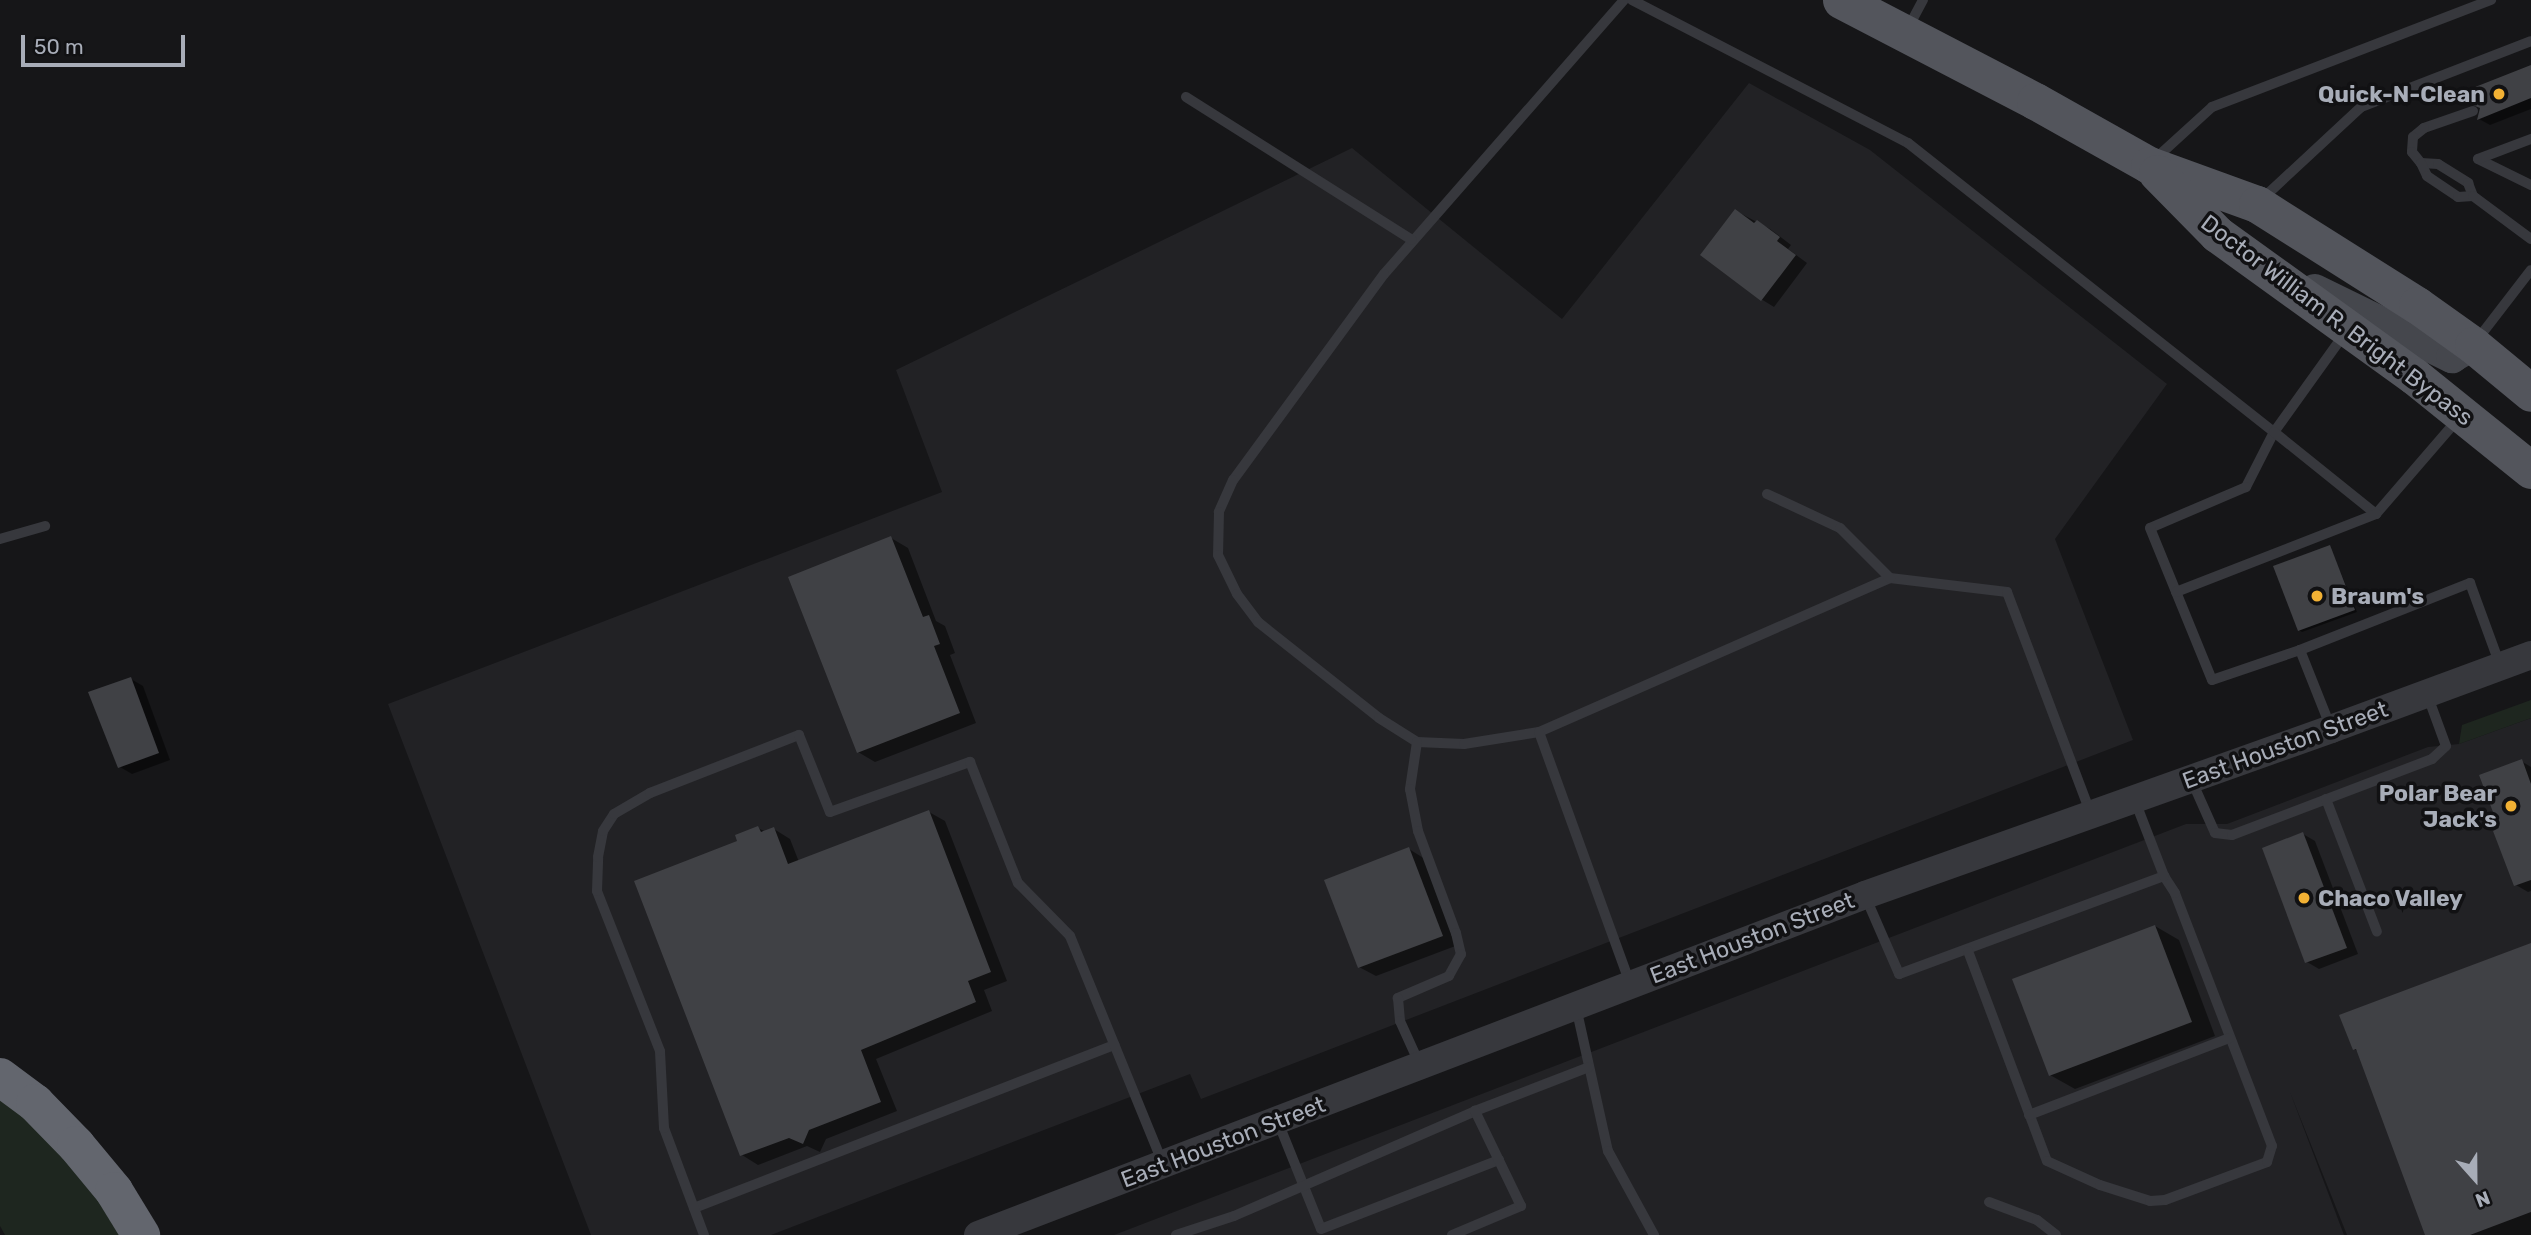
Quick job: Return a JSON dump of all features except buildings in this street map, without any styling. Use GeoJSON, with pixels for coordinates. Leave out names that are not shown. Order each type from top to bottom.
{"type":"FeatureCollection","features":[{"type":"Feature","properties":{"kind":"highway"},"geometry":{"type":"LineString","coordinates":[[0,1077],[35,1103],[76,1145],[114,1191],[141,1235]]}},
{"type":"Feature","properties":{"kind":"main road","name":"Doctor William R. Bright Bypass"},"geometry":{"type":"LineString","coordinates":[[1841,0],[1906,32],[2149,165],[2257,204],[2376,278],[2473,345],[2531,393]]}},
{"type":"Feature","properties":{"kind":"main road","name":"Doctor William R. Bright Bypass"},"geometry":{"type":"LineString","coordinates":[[2149,165],[2217,234],[2349,328],[2531,470]]}},
{"type":"Feature","properties":{"kind":"main road"},"geometry":{"type":"LineString","coordinates":[[2262,264],[2452,357],[2473,345]]}},
{"type":"Feature","properties":{"kind":"street","name":"East Houston Street"},"geometry":{"type":"LineString","coordinates":[[978,1235],[1865,895],[2332,730],[2531,655]]}},
{"type":"Feature","properties":{"kind":"lane"},"geometry":{"type":"LineString","coordinates":[[1624,0],[1384,274],[1233,480],[1219,512],[1217,555],[1237,594],[1258,622],[1379,718],[1417,743],[1464,744],[1539,732],[1890,578],[2007,592],[2091,814]]}},
{"type":"Feature","properties":{"kind":"lane"},"geometry":{"type":"LineString","coordinates":[[1632,0],[1908,143],[2376,514]]}},
{"type":"Feature","properties":{"kind":"lane"},"geometry":{"type":"LineString","coordinates":[[1906,32],[1923,0]]}},
{"type":"Feature","properties":{"kind":"lane"},"geometry":{"type":"LineString","coordinates":[[2149,165],[2212,107],[2491,0]]}},
{"type":"Feature","properties":{"kind":"lane"},"geometry":{"type":"LineString","coordinates":[[2257,204],[2361,107],[2531,41]]}},
{"type":"Feature","properties":{"kind":"lane"},"geometry":{"type":"LineString","coordinates":[[1185,97],[1412,240]]}},
{"type":"Feature","properties":{"kind":"lane"},"geometry":{"type":"LineString","coordinates":[[2473,111],[2424,128],[2413,137],[2412,152],[2427,176],[2458,197],[2473,196]]}},
{"type":"Feature","properties":{"kind":"lane"},"geometry":{"type":"LineString","coordinates":[[2531,139],[2479,159],[2531,185]]}},
{"type":"Feature","properties":{"kind":"lane"},"geometry":{"type":"LineString","coordinates":[[2421,163],[2438,164],[2468,183],[2473,196],[2531,239]]}},
{"type":"Feature","properties":{"kind":"lane"},"geometry":{"type":"LineString","coordinates":[[2473,345],[2531,270]]}},
{"type":"Feature","properties":{"kind":"lane"},"geometry":{"type":"LineString","coordinates":[[2349,328],[2274,432],[2246,487],[2150,528],[2212,680],[2300,650],[2470,583],[2500,665]]}},
{"type":"Feature","properties":{"kind":"lane"},"geometry":{"type":"LineString","coordinates":[[2176,592],[2376,514],[2462,414]]}},
{"type":"Feature","properties":{"kind":"lane"},"geometry":{"type":"LineString","coordinates":[[1767,494],[1840,528],[1890,578]]}},
{"type":"Feature","properties":{"kind":"lane"},"geometry":{"type":"LineString","coordinates":[[0,539],[45,526]]}},
{"type":"Feature","properties":{"kind":"lane"},"geometry":{"type":"LineString","coordinates":[[2300,650],[2332,730]]}},
{"type":"Feature","properties":{"kind":"lane"},"geometry":{"type":"LineString","coordinates":[[2191,779],[2215,833],[2232,835],[2432,759],[2446,746],[2427,694]]}},
{"type":"Feature","properties":{"kind":"lane"},"geometry":{"type":"LineString","coordinates":[[1539,732],[1631,985]]}},
{"type":"Feature","properties":{"kind":"lane"},"geometry":{"type":"LineString","coordinates":[[704,1235],[664,1128],[660,1051],[597,891],[598,857],[603,831],[614,814],[650,793],[799,735],[830,812],[970,762],[1018,883],[1070,936],[1163,1165]]}},
{"type":"Feature","properties":{"kind":"lane"},"geometry":{"type":"LineString","coordinates":[[1417,743],[1410,789],[1418,831],[1456,933],[1461,954],[1449,976],[1398,998],[1400,1021],[1421,1067]]}},
{"type":"Feature","properties":{"kind":"lane"},"geometry":{"type":"LineString","coordinates":[[1968,951],[2047,1161],[2100,1185],[2150,1201],[2165,1200],[2267,1162],[2272,1146],[2175,892],[2164,876],[2134,799]]}},
{"type":"Feature","properties":{"kind":"lane"},"geometry":{"type":"LineString","coordinates":[[2326,799],[2377,932]]}},
{"type":"Feature","properties":{"kind":"lane"},"geometry":{"type":"LineString","coordinates":[[1865,895],[1899,974],[1968,951],[2164,876]]}},
{"type":"Feature","properties":{"kind":"lane"},"geometry":{"type":"LineString","coordinates":[[1576,1007],[1608,1151],[1654,1235]]}},
{"type":"Feature","properties":{"kind":"lane"},"geometry":{"type":"LineString","coordinates":[[2029,1115],[2230,1038]]}},
{"type":"Feature","properties":{"kind":"lane"},"geometry":{"type":"LineString","coordinates":[[694,1208],[1114,1045]]}},
{"type":"Feature","properties":{"kind":"lane"},"geometry":{"type":"LineString","coordinates":[[1177,1235],[1234,1216],[1475,1111],[1589,1067]]}},
{"type":"Feature","properties":{"kind":"lane"},"geometry":{"type":"LineString","coordinates":[[1452,1235],[1521,1206],[1475,1111]]}},
{"type":"Feature","properties":{"kind":"lane"},"geometry":{"type":"LineString","coordinates":[[1278,1122],[1322,1232],[1499,1160]]}},
{"type":"Feature","properties":{"kind":"lane"},"geometry":{"type":"LineString","coordinates":[[1989,1202],[2037,1220],[2056,1235]]}},
{"type":"Feature","properties":{"kind":"shaded area"},"geometry":{"type":"Polygon","coordinates":[[[1749,83],[1870,150],[2167,384],[2055,539],[2133,740],[1201,1099],[1190,1074],[771,1235],[591,1235],[388,704],[942,492],[896,370],[1352,148],[1562,319],[1749,83]]]}},
{"type":"Feature","properties":{"kind":"shaded area"},"geometry":{"type":"Polygon","coordinates":[[[2531,700],[2531,718],[2459,744],[2462,725],[2531,700]]]}},
{"type":"Feature","properties":{"kind":"shaded area"},"geometry":{"type":"Polygon","coordinates":[[[2531,718],[2531,1235],[2347,1235],[2290,1092],[2344,1235],[1114,1235],[2186,824],[2227,824],[2428,747],[2459,744],[2531,718]]]}},
{"type":"Feature","properties":{"kind":"shaded area"},"geometry":{"type":"Polygon","coordinates":[[[0,1098],[42,1128],[125,1235],[5,1235],[0,1226],[0,1098]]]}},
{"type":"Feature","properties":{"kind":"place","name":"Quick-N-Clean"},"geometry":{"type":"Point","coordinates":[2499,94]}},
{"type":"Feature","properties":{"kind":"place","name":"Braum's"},"geometry":{"type":"Point","coordinates":[2317,596]}},
{"type":"Feature","properties":{"kind":"place","name":"Polar Bear Jack's"},"geometry":{"type":"Point","coordinates":[2511,806]}},
{"type":"Feature","properties":{"kind":"place","name":"Chaco Valley"},"geometry":{"type":"Point","coordinates":[2304,898]}}]}
